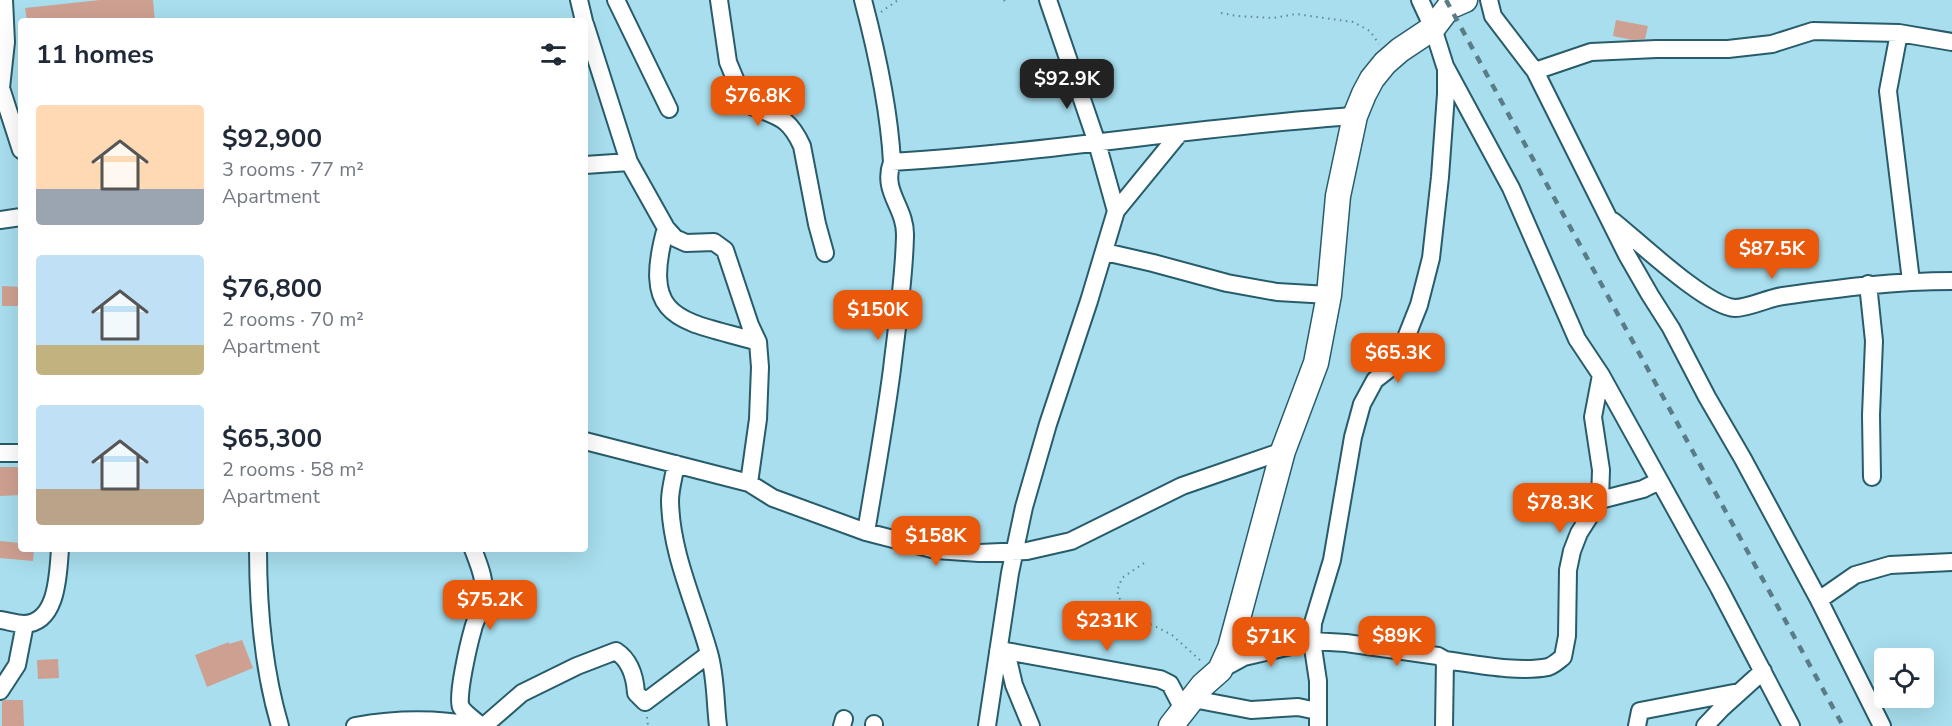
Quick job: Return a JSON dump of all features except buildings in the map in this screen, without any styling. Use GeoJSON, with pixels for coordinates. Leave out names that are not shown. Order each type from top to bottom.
{"type":"FeatureCollection","features":[{"type":"Feature","properties":{"kind":"street"},"geometry":{"type":"LineString","coordinates":[[4,0],[6,42],[1,88],[18,141]]}},
{"type":"Feature","properties":{"kind":"street"},"geometry":{"type":"LineString","coordinates":[[615,0],[669,109]]}},
{"type":"Feature","properties":{"kind":"street"},"geometry":{"type":"LineString","coordinates":[[719,0],[728,62],[745,104],[782,118],[797,135],[802,146],[825,253]]}},
{"type":"Feature","properties":{"kind":"street"},"geometry":{"type":"LineString","coordinates":[[863,0],[885,97],[892,162],[888,178],[889,187],[904,224],[902,285],[890,391],[866,532]]}},
{"type":"Feature","properties":{"kind":"street"},"geometry":{"type":"LineString","coordinates":[[1048,0],[1097,143],[1116,211]]}},
{"type":"Feature","properties":{"kind":"street"},"geometry":{"type":"LineString","coordinates":[[1182,711],[1298,707],[1317,718],[1318,681],[1312,641],[1313,623],[1332,560],[1353,437],[1362,404],[1375,380],[1393,366],[1402,348],[1419,305],[1431,258],[1447,77],[1433,28],[1420,0]]}},
{"type":"Feature","properties":{"kind":"street"},"geometry":{"type":"LineString","coordinates":[[1218,672],[1234,632],[1283,451],[1316,363],[1329,295],[1338,196],[1356,116],[1372,79],[1389,59],[1433,28],[1449,7],[1464,0]]}},
{"type":"Feature","properties":{"kind":"street"},"geometry":{"type":"LineString","coordinates":[[1489,0],[1493,16],[1535,71],[1627,255],[1671,328],[1818,600],[1882,726]]}},
{"type":"Feature","properties":{"kind":"street"},"geometry":{"type":"LineString","coordinates":[[588,20],[629,162],[666,228],[679,241],[714,242],[725,250],[750,325],[759,342],[758,420],[749,483]]}},
{"type":"Feature","properties":{"kind":"street"},"geometry":{"type":"LineString","coordinates":[[1535,71],[1590,52],[1728,49],[1772,44],[1813,32],[1899,33],[1952,42]]}},
{"type":"Feature","properties":{"kind":"street"},"geometry":{"type":"LineString","coordinates":[[1899,33],[1888,91],[1911,281]]}},
{"type":"Feature","properties":{"kind":"street"},"geometry":{"type":"LineString","coordinates":[[1445,66],[1511,188],[1577,339],[1601,375],[1791,726]]}},
{"type":"Feature","properties":{"kind":"street"},"geometry":{"type":"LineString","coordinates":[[892,162],[968,157],[1244,125],[1356,116]]}},
{"type":"Feature","properties":{"kind":"street"},"geometry":{"type":"LineString","coordinates":[[987,726],[1002,651],[1014,552],[1048,423],[1105,252],[1116,211],[1179,134]]}},
{"type":"Feature","properties":{"kind":"street"},"geometry":{"type":"LineString","coordinates":[[588,165],[629,162]]}},
{"type":"Feature","properties":{"kind":"street"},"geometry":{"type":"LineString","coordinates":[[0,220],[18,217]]}},
{"type":"Feature","properties":{"kind":"street"},"geometry":{"type":"LineString","coordinates":[[1610,218],[1682,279],[1709,298],[1734,308],[1776,297],[1868,284],[1952,281]]}},
{"type":"Feature","properties":{"kind":"street"},"geometry":{"type":"LineString","coordinates":[[666,228],[660,249],[658,274],[658,289],[663,300],[673,312],[691,323],[759,342]]}},
{"type":"Feature","properties":{"kind":"street"},"geometry":{"type":"LineString","coordinates":[[1105,252],[1153,262],[1227,283],[1277,292],[1329,295]]}},
{"type":"Feature","properties":{"kind":"street"},"geometry":{"type":"LineString","coordinates":[[1868,284],[1874,341],[1871,415],[1872,477]]}},
{"type":"Feature","properties":{"kind":"street"},"geometry":{"type":"LineString","coordinates":[[1182,711],[1203,685],[1218,672],[1244,657],[1312,641],[1346,643],[1438,656],[1445,660],[1493,667],[1550,666],[1563,657],[1567,636],[1568,570],[1572,551],[1579,533],[1600,500],[1601,470],[1593,417],[1601,375]]}},
{"type":"Feature","properties":{"kind":"street"},"geometry":{"type":"LineString","coordinates":[[588,442],[749,483],[783,502],[866,532],[936,550],[979,553],[1048,548],[1071,541],[1182,486],[1283,451]]}},
{"type":"Feature","properties":{"kind":"street"},"geometry":{"type":"LineString","coordinates":[[0,453],[18,453]]}},
{"type":"Feature","properties":{"kind":"street"},"geometry":{"type":"LineString","coordinates":[[676,464],[670,499],[674,529],[690,598],[709,654],[718,726]]}},
{"type":"Feature","properties":{"kind":"street"},"geometry":{"type":"LineString","coordinates":[[1600,500],[1632,492],[1659,481]]}},
{"type":"Feature","properties":{"kind":"street"},"geometry":{"type":"LineString","coordinates":[[0,620],[25,624],[38,620],[54,597],[60,552]]}},
{"type":"Feature","properties":{"kind":"street"},"geometry":{"type":"LineString","coordinates":[[258,552],[258,602],[270,685],[280,726]]}},
{"type":"Feature","properties":{"kind":"street"},"geometry":{"type":"LineString","coordinates":[[474,552],[484,586],[484,602],[473,628],[459,704],[462,710],[483,726],[522,693],[577,666],[616,651],[627,662],[634,677],[636,693],[645,702],[709,654]]}},
{"type":"Feature","properties":{"kind":"street"},"geometry":{"type":"LineString","coordinates":[[1818,600],[1855,575],[1890,565],[1952,562]]}},
{"type":"Feature","properties":{"kind":"street"},"geometry":{"type":"LineString","coordinates":[[0,691],[17,665],[25,624]]}},
{"type":"Feature","properties":{"kind":"street"},"geometry":{"type":"LineString","coordinates":[[1002,651],[1166,681],[1170,684],[1182,711]]}},
{"type":"Feature","properties":{"kind":"street"},"geometry":{"type":"LineString","coordinates":[[1002,651],[1031,726]]}},
{"type":"Feature","properties":{"kind":"street"},"geometry":{"type":"LineString","coordinates":[[1444,726],[1445,660]]}},
{"type":"Feature","properties":{"kind":"street"},"geometry":{"type":"LineString","coordinates":[[1705,726],[1763,671]]}},
{"type":"Feature","properties":{"kind":"street"},"geometry":{"type":"LineString","coordinates":[[1637,726],[1640,711],[1739,692]]}},
{"type":"Feature","properties":{"kind":"street"},"geometry":{"type":"LineString","coordinates":[[355,726],[387,721],[437,722],[476,726]]}},
{"type":"Feature","properties":{"kind":"path"},"geometry":{"type":"LineString","coordinates":[[868,20],[898,0]]}},
{"type":"Feature","properties":{"kind":"path"},"geometry":{"type":"LineString","coordinates":[[1004,0],[1007,5]]}},
{"type":"Feature","properties":{"kind":"path"},"geometry":{"type":"LineString","coordinates":[[1221,13],[1273,18],[1296,14],[1353,22],[1370,31],[1389,59]]}},
{"type":"Feature","properties":{"kind":"path"},"geometry":{"type":"LineString","coordinates":[[1144,563],[1122,578],[1118,591],[1122,605],[1135,616],[1172,635],[1218,672]]}},
{"type":"Feature","properties":{"kind":"railway"},"geometry":{"type":"LineString","coordinates":[[1446,0],[1843,726]]}}]}
